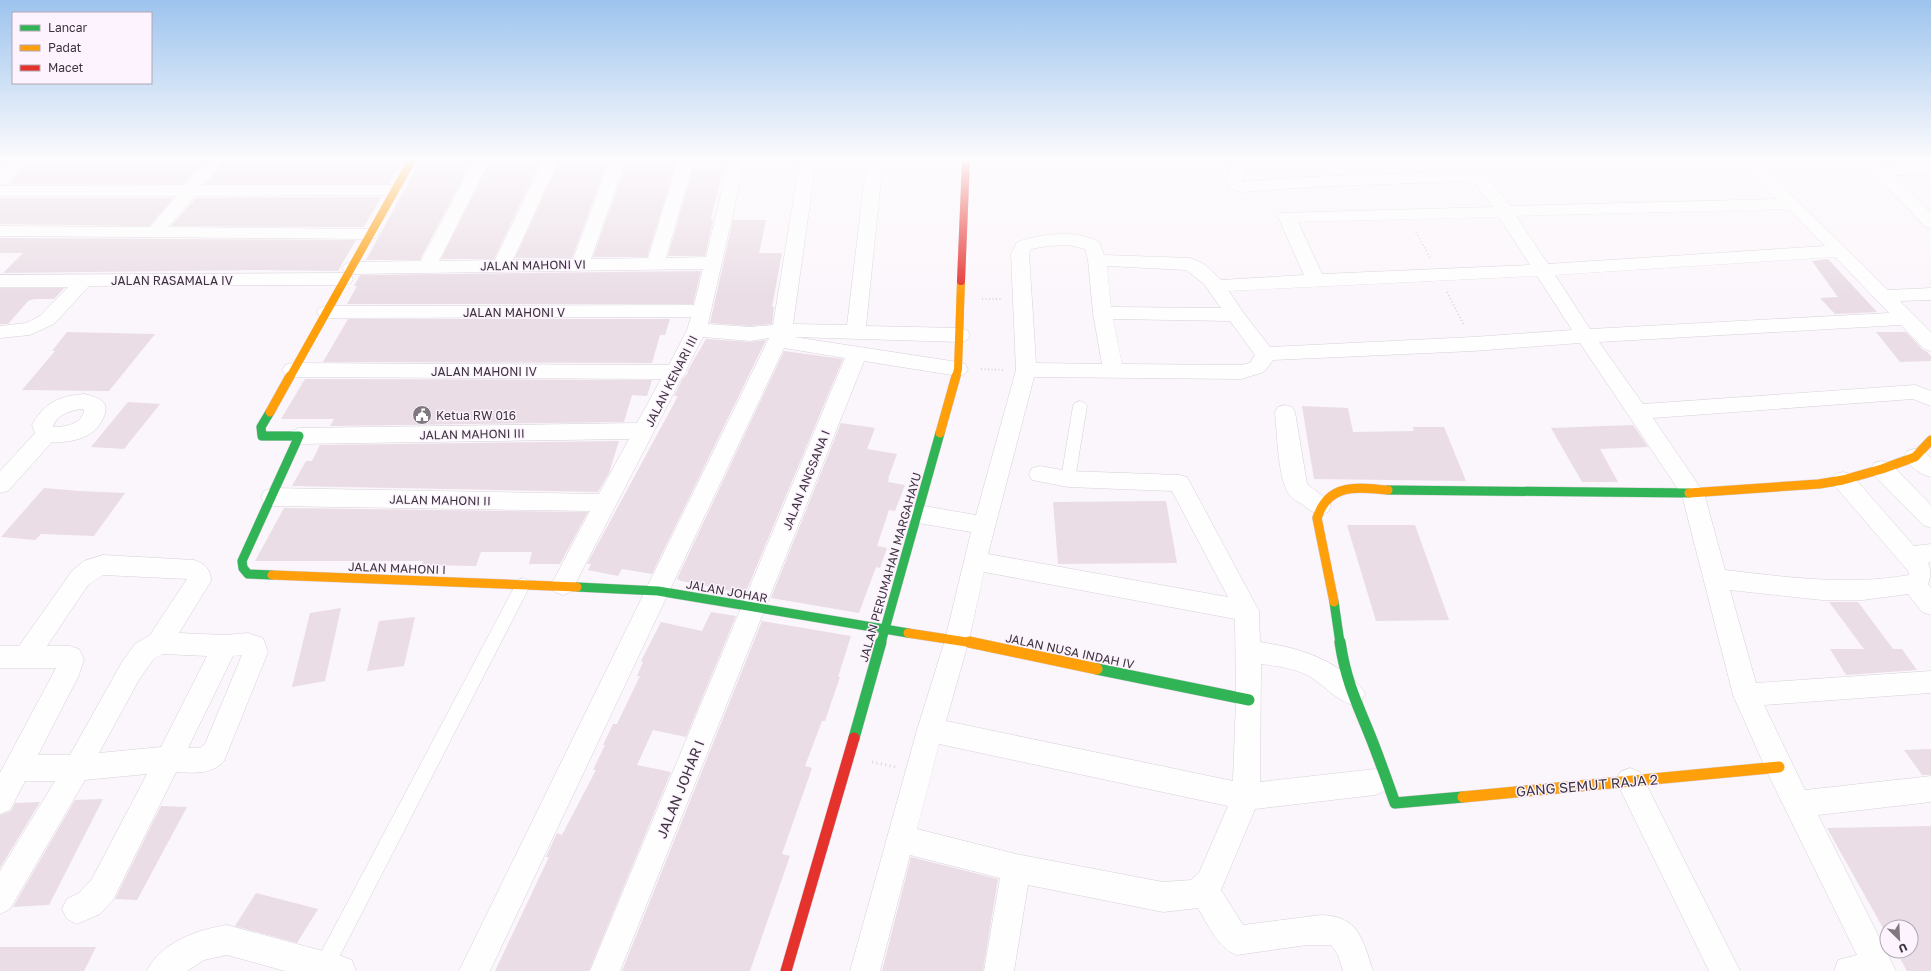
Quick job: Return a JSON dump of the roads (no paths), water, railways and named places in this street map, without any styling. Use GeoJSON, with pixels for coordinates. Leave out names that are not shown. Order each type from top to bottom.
{"type":"FeatureCollection","features":[{"type":"Feature","properties":{"kind":"street"},"geometry":{"type":"LineString","coordinates":[[154,232],[178,205]]}},
{"type":"Feature","properties":{"kind":"street"},"geometry":{"type":"LineString","coordinates":[[272,497],[299,436],[262,436],[260,427],[386,205]]}},
{"type":"Feature","properties":{"kind":"street"},"geometry":{"type":"LineString","coordinates":[[427,267],[459,205]]}},
{"type":"Feature","properties":{"kind":"street"},"geometry":{"type":"LineString","coordinates":[[501,266],[530,205]]}},
{"type":"Feature","properties":{"kind":"street"},"geometry":{"type":"LineString","coordinates":[[580,265],[602,205]]}},
{"type":"Feature","properties":{"kind":"street"},"geometry":{"type":"LineString","coordinates":[[655,264],[672,205]]}},
{"type":"Feature","properties":{"kind":"street","name":"JALAN KENARI III"},"geometry":{"type":"LineString","coordinates":[[563,585],[677,372],[697,330],[727,205]]}},
{"type":"Feature","properties":{"kind":"street"},"geometry":{"type":"LineString","coordinates":[[474,971],[780,336],[801,205]]}},
{"type":"Feature","properties":{"kind":"street","name":"JALAN ANGSANA I"},"geometry":{"type":"LineString","coordinates":[[754,608],[857,343],[870,205]]}},
{"type":"Feature","properties":{"kind":"street","name":"JALAN PERUMAHAN MARGAHAYU"},"geometry":{"type":"LineString","coordinates":[[786,971],[886,630],[958,369],[965,205]]}},
{"type":"Feature","properties":{"kind":"street"},"geometry":{"type":"LineString","coordinates":[[1501,205],[1585,336],[1692,493],[1746,695],[1779,767],[1880,969],[1849,971]]}},
{"type":"Feature","properties":{"kind":"street"},"geometry":{"type":"LineString","coordinates":[[1316,281],[1287,217],[1738,205]]}},
{"type":"Feature","properties":{"kind":"street"},"geometry":{"type":"LineString","coordinates":[[1793,205],[1931,344]]}},
{"type":"Feature","properties":{"kind":"street"},"geometry":{"type":"LineString","coordinates":[[1915,205],[1931,223]]}},
{"type":"Feature","properties":{"kind":"street"},"geometry":{"type":"LineString","coordinates":[[0,232],[370,234]]}},
{"type":"Feature","properties":{"kind":"street"},"geometry":{"type":"LineString","coordinates":[[865,971],[930,730],[947,638],[975,560],[978,524],[1026,370],[1020,254],[1023,246],[1039,241],[1080,241],[1093,246],[1097,260],[1102,313],[1113,371]]}},
{"type":"Feature","properties":{"kind":"street"},"geometry":{"type":"LineString","coordinates":[[1217,286],[1543,270],[1840,251]]}},
{"type":"Feature","properties":{"kind":"street"},"geometry":{"type":"LineString","coordinates":[[1097,260],[1190,264],[1201,270],[1217,286],[1235,315],[1265,354]]}},
{"type":"Feature","properties":{"kind":"street","name":"JALAN MAHONI VI"},"geometry":{"type":"LineString","coordinates":[[347,274],[427,267],[714,263]]}},
{"type":"Feature","properties":{"kind":"street","name":"JALAN RASAMALA IV"},"geometry":{"type":"LineString","coordinates":[[0,280],[85,280],[347,274]]}},
{"type":"Feature","properties":{"kind":"street"},"geometry":{"type":"LineString","coordinates":[[0,332],[30,328],[47,320],[85,280]]}},
{"type":"Feature","properties":{"kind":"street"},"geometry":{"type":"LineString","coordinates":[[1884,296],[1931,294]]}},
{"type":"Feature","properties":{"kind":"street","name":"JALAN MAHONI V"},"geometry":{"type":"LineString","coordinates":[[326,312],[702,311]]}},
{"type":"Feature","properties":{"kind":"street"},"geometry":{"type":"LineString","coordinates":[[1102,313],[1235,315]]}},
{"type":"Feature","properties":{"kind":"street"},"geometry":{"type":"LineString","coordinates":[[1265,354],[1473,344],[1585,336],[1906,318]]}},
{"type":"Feature","properties":{"kind":"street"},"geometry":{"type":"LineString","coordinates":[[697,330],[857,343],[958,369]]}},
{"type":"Feature","properties":{"kind":"street"},"geometry":{"type":"LineString","coordinates":[[857,343],[960,335]]}},
{"type":"Feature","properties":{"kind":"street"},"geometry":{"type":"LineString","coordinates":[[1026,370],[1249,372],[1260,366],[1263,362],[1265,354]]}},
{"type":"Feature","properties":{"kind":"street","name":"JALAN MAHONI IV"},"geometry":{"type":"LineString","coordinates":[[292,370],[677,372]]}},
{"type":"Feature","properties":{"kind":"street"},"geometry":{"type":"LineString","coordinates":[[1638,412],[1914,392],[1931,399]]}},
{"type":"Feature","properties":{"kind":"street"},"geometry":{"type":"LineString","coordinates":[[1285,412],[1293,475],[1297,489],[1320,506]]}},
{"type":"Feature","properties":{"kind":"street","name":"JALAN MAHONI III"},"geometry":{"type":"LineString","coordinates":[[299,436],[645,431]]}},
{"type":"Feature","properties":{"kind":"street"},"geometry":{"type":"LineString","coordinates":[[3,477],[47,434]]}},
{"type":"Feature","properties":{"kind":"street"},"geometry":{"type":"LineString","coordinates":[[1352,694],[1343,662],[1339,628],[1317,518],[1320,506],[1328,497],[1342,489],[1692,493],[1758,490],[1843,480],[1882,469],[1923,463],[1931,440]]}},
{"type":"Feature","properties":{"kind":"street"},"geometry":{"type":"LineString","coordinates":[[1882,469],[1931,519]]}},
{"type":"Feature","properties":{"kind":"street"},"geometry":{"type":"LineString","coordinates":[[900,839],[1016,868],[1163,897],[1187,896],[1197,894],[1204,890],[1209,883],[1246,797],[1249,700],[1247,611],[1179,483],[1068,479],[1040,474]]}},
{"type":"Feature","properties":{"kind":"street"},"geometry":{"type":"LineString","coordinates":[[1715,579],[1822,590],[1863,590],[1914,584],[1918,581],[1921,574],[1920,554],[1843,480]]}},
{"type":"Feature","properties":{"kind":"street","name":"JALAN MAHONI II"},"geometry":{"type":"LineString","coordinates":[[272,497],[607,503]]}},
{"type":"Feature","properties":{"kind":"street","name":"JALAN MAHONI I"},"geometry":{"type":"LineString","coordinates":[[272,497],[242,559],[241,566],[243,571],[248,574],[563,585]]}},
{"type":"Feature","properties":{"kind":"street"},"geometry":{"type":"LineString","coordinates":[[918,514],[978,524]]}},
{"type":"Feature","properties":{"kind":"street"},"geometry":{"type":"LineString","coordinates":[[975,560],[1247,611]]}},
{"type":"Feature","properties":{"kind":"street"},"geometry":{"type":"LineString","coordinates":[[0,899],[77,768],[131,670],[144,652],[159,643],[199,581],[199,574],[194,570],[103,565],[92,568],[80,578],[26,657]]}},
{"type":"Feature","properties":{"kind":"street"},"geometry":{"type":"LineString","coordinates":[[1914,584],[1931,605]]}},
{"type":"Feature","properties":{"kind":"street","name":"JALAN JOHAR"},"geometry":{"type":"LineString","coordinates":[[563,585],[658,591],[886,630]]}},
{"type":"Feature","properties":{"kind":"street","name":"JALAN JOHAR I"},"geometry":{"type":"LineString","coordinates":[[605,971],[754,608]]}},
{"type":"Feature","properties":{"kind":"street","name":"JALAN NUSA INDAH IV"},"geometry":{"type":"LineString","coordinates":[[886,630],[947,638],[1249,700]]}},
{"type":"Feature","properties":{"kind":"street"},"geometry":{"type":"LineString","coordinates":[[18,768],[77,768],[167,759],[200,761],[209,758],[215,752],[256,652],[254,646],[248,644],[225,646],[159,643]]}},
{"type":"Feature","properties":{"kind":"street"},"geometry":{"type":"LineString","coordinates":[[77,909],[89,905],[97,897],[112,872],[167,759],[225,646]]}},
{"type":"Feature","properties":{"kind":"street"},"geometry":{"type":"LineString","coordinates":[[1248,651],[1293,659],[1306,663],[1326,674],[1352,694]]}},
{"type":"Feature","properties":{"kind":"street"},"geometry":{"type":"LineString","coordinates":[[0,657],[70,657],[72,661],[70,668],[0,800]]}},
{"type":"Feature","properties":{"kind":"street"},"geometry":{"type":"LineString","coordinates":[[1746,695],[1931,682]]}},
{"type":"Feature","properties":{"kind":"street","name":"GANG SEMUT RAJA 2"},"geometry":{"type":"LineString","coordinates":[[1352,694],[1367,728],[1395,803],[1779,767]]}},
{"type":"Feature","properties":{"kind":"street"},"geometry":{"type":"LineString","coordinates":[[930,730],[1246,797],[1375,782]]}},
{"type":"Feature","properties":{"kind":"street"},"geometry":{"type":"LineString","coordinates":[[1630,781],[1725,971]]}},
{"type":"Feature","properties":{"kind":"street"},"geometry":{"type":"LineString","coordinates":[[1798,804],[1931,790]]}},
{"type":"Feature","properties":{"kind":"street"},"geometry":{"type":"LineString","coordinates":[[999,971],[1016,868]]}},
{"type":"Feature","properties":{"kind":"street"},"geometry":{"type":"LineString","coordinates":[[1204,890],[1231,934],[1238,940],[1318,930],[1334,930],[1339,932],[1347,943],[1358,971]]}},
{"type":"Feature","properties":{"kind":"street"},"geometry":{"type":"LineString","coordinates":[[162,971],[194,947],[210,942],[227,940],[332,969]]}},
{"type":"Feature","properties":{"kind":"lane"},"geometry":{"type":"LineString","coordinates":[[1068,479],[1080,406]]}},
{"type":"Feature","properties":{"kind":"lane"},"geometry":{"type":"LineString","coordinates":[[332,969],[523,584]]}},
{"type":"Feature","properties":{"kind":"place","name":"Ketua RW 016"},"geometry":{"type":"Point","coordinates":[422,415]}}]}
